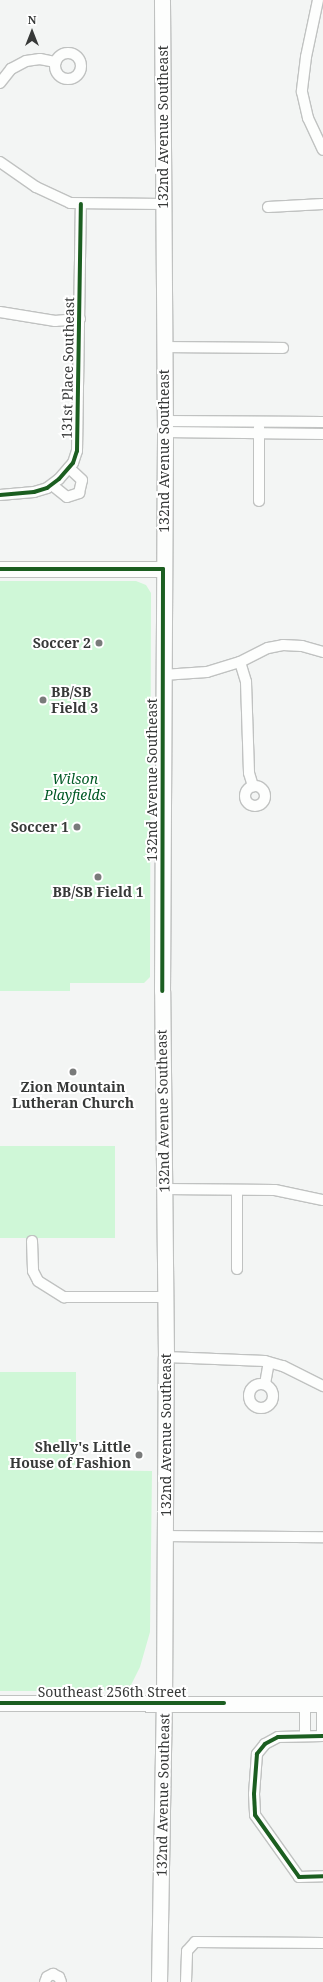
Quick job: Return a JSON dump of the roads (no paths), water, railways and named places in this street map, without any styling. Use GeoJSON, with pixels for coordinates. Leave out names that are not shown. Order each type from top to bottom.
{"type":"FeatureCollection","features":[{"type":"Feature","properties":{"kind":"main road","name":"132nd Avenue Southeast"},"geometry":{"type":"LineString","coordinates":[[159,1982],[166,1536],[166,1297],[162,991],[165,347],[162,0]]}},
{"type":"Feature","properties":{"kind":"main road"},"geometry":{"type":"LineString","coordinates":[[0,569],[163,569]]}},
{"type":"Feature","properties":{"kind":"main road","name":"Southeast 256th Street"},"geometry":{"type":"LineString","coordinates":[[0,1702],[322,1704]]}},
{"type":"Feature","properties":{"kind":"street"},"geometry":{"type":"LineString","coordinates":[[318,0],[306,57],[302,92],[308,118],[323,150]]}},
{"type":"Feature","properties":{"kind":"street"},"geometry":{"type":"LineString","coordinates":[[0,83],[11,68],[26,60],[40,59],[56,62]]}},
{"type":"Feature","properties":{"kind":"street"},"geometry":{"type":"LineString","coordinates":[[0,162],[59,199],[81,204],[163,204]]}},
{"type":"Feature","properties":{"kind":"street","name":"131st Place Southeast"},"geometry":{"type":"LineString","coordinates":[[56,482],[69,468],[77,451],[79,438],[81,204]]}},
{"type":"Feature","properties":{"kind":"street"},"geometry":{"type":"LineString","coordinates":[[268,207],[323,204]]}},
{"type":"Feature","properties":{"kind":"street"},"geometry":{"type":"LineString","coordinates":[[0,312],[55,321],[80,319]]}},
{"type":"Feature","properties":{"kind":"street"},"geometry":{"type":"LineString","coordinates":[[165,347],[283,348]]}},
{"type":"Feature","properties":{"kind":"street"},"geometry":{"type":"LineString","coordinates":[[259,421],[259,501]]}},
{"type":"Feature","properties":{"kind":"street"},"geometry":{"type":"LineString","coordinates":[[165,426],[259,421],[323,422]]}},
{"type":"Feature","properties":{"kind":"street"},"geometry":{"type":"LineString","coordinates":[[165,426],[259,433],[323,434]]}},
{"type":"Feature","properties":{"kind":"street"},"geometry":{"type":"LineString","coordinates":[[0,495],[34,492],[56,482],[67,497],[79,493],[82,480],[69,468]]}},
{"type":"Feature","properties":{"kind":"street"},"geometry":{"type":"LineString","coordinates":[[163,675],[207,672],[240,662],[268,648],[283,645],[302,646],[323,652]]}},
{"type":"Feature","properties":{"kind":"street"},"geometry":{"type":"LineString","coordinates":[[240,662],[246,682],[249,773],[253,786]]}},
{"type":"Feature","properties":{"kind":"street"},"geometry":{"type":"LineString","coordinates":[[165,1189],[275,1190],[323,1200]]}},
{"type":"Feature","properties":{"kind":"street"},"geometry":{"type":"LineString","coordinates":[[237,1190],[237,1269]]}},
{"type":"Feature","properties":{"kind":"street"},"geometry":{"type":"LineString","coordinates":[[32,1240],[33,1271],[38,1281],[64,1297],[166,1297]]}},
{"type":"Feature","properties":{"kind":"street"},"geometry":{"type":"LineString","coordinates":[[166,1357],[248,1359],[269,1362],[290,1369],[323,1386]]}},
{"type":"Feature","properties":{"kind":"street"},"geometry":{"type":"LineString","coordinates":[[265,1384],[269,1362]]}},
{"type":"Feature","properties":{"kind":"street"},"geometry":{"type":"LineString","coordinates":[[166,1536],[323,1537]]}},
{"type":"Feature","properties":{"kind":"street"},"geometry":{"type":"LineString","coordinates":[[305,1704],[305,1736]]}},
{"type":"Feature","properties":{"kind":"street"},"geometry":{"type":"LineString","coordinates":[[322,1704],[323,1736],[278,1737],[265,1744],[257,1754],[255,1815],[299,1877],[323,1876]]}},
{"type":"Feature","properties":{"kind":"street"},"geometry":{"type":"LineString","coordinates":[[186,1982],[187,1951],[195,1942],[323,1943]]}},
{"type":"Feature","properties":{"kind":"street"},"geometry":{"type":"LineString","coordinates":[[44,1982],[47,1977],[53,1974],[59,1977],[61,1982]]}},
{"type":"Feature","properties":{"kind":"place","name":"Soccer 2"},"geometry":{"type":"Point","coordinates":[99,643]}},
{"type":"Feature","properties":{"kind":"place","name":"BB/SB Field 3"},"geometry":{"type":"Point","coordinates":[43,700]}},
{"type":"Feature","properties":{"kind":"place","name":"Soccer 1"},"geometry":{"type":"Point","coordinates":[77,827]}},
{"type":"Feature","properties":{"kind":"place","name":"BB/SB Field 1"},"geometry":{"type":"Point","coordinates":[98,877]}},
{"type":"Feature","properties":{"kind":"place","name":"Zion Mountain Lutheran Church"},"geometry":{"type":"Point","coordinates":[73,1072]}},
{"type":"Feature","properties":{"kind":"place","name":"Shelly's Little House of Fashion"},"geometry":{"type":"Point","coordinates":[139,1455]}},
{"type":"Feature","properties":{"kind":"park label","name":"Wilson Playfields"},"geometry":{"type":"Point","coordinates":[75,788]}}]}
